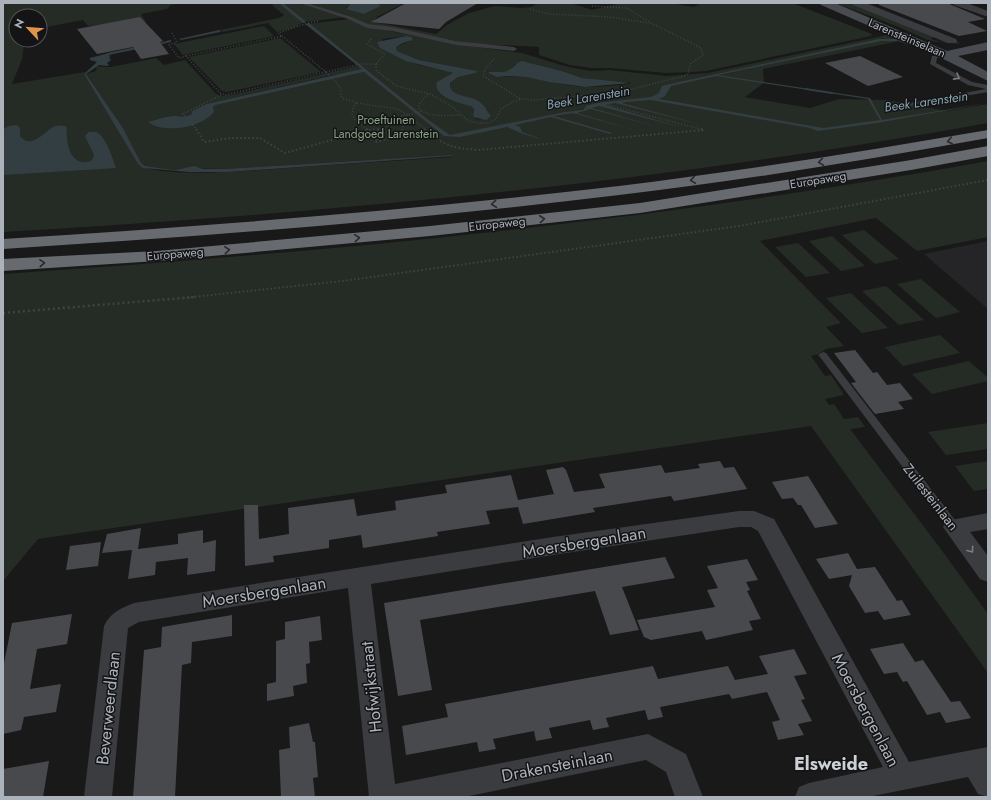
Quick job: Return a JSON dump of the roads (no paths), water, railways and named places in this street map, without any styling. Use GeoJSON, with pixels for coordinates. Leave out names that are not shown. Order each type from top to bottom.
{"type":"FeatureCollection","features":[{"type":"Feature","properties":{"kind":"highway","name":"Europaweg"},"geometry":{"type":"LineString","coordinates":[[3,244],[341,220],[497,204],[822,162],[988,134]]}},
{"type":"Feature","properties":{"kind":"highway","name":"Europaweg"},"geometry":{"type":"LineString","coordinates":[[3,265],[157,256],[430,231],[640,208],[911,165],[988,151]]}},
{"type":"Feature","properties":{"kind":"main road","name":"Larensteinselaan"},"geometry":{"type":"LineString","coordinates":[[825,3],[988,77]]}},
{"type":"Feature","properties":{"kind":"main road"},"geometry":{"type":"LineString","coordinates":[[940,56],[988,46]]}},
{"type":"Feature","properties":{"kind":"street","name":"Larensteinselaan"},"geometry":{"type":"LineString","coordinates":[[857,3],[952,41]]}},
{"type":"Feature","properties":{"kind":"street"},"geometry":{"type":"LineString","coordinates":[[958,3],[988,14]]}},
{"type":"Feature","properties":{"kind":"street","name":"Moersbergenlaan"},"geometry":{"type":"LineString","coordinates":[[120,621],[134,613],[275,590],[359,578],[553,546],[739,519],[754,519],[766,525],[902,776]]}},
{"type":"Feature","properties":{"kind":"street"},"geometry":{"type":"LineString","coordinates":[[954,527],[988,521]]}},
{"type":"Feature","properties":{"kind":"street","name":"Zuilesteinlaan"},"geometry":{"type":"LineString","coordinates":[[954,527],[988,573]]}},
{"type":"Feature","properties":{"kind":"street","name":"Hofwijkstraat"},"geometry":{"type":"LineString","coordinates":[[359,578],[383,797]]}},
{"type":"Feature","properties":{"kind":"street","name":"Beverweerdlaan"},"geometry":{"type":"LineString","coordinates":[[98,797],[116,626],[120,621]]}},
{"type":"Feature","properties":{"kind":"street","name":"Drakensteinlaan"},"geometry":{"type":"LineString","coordinates":[[398,797],[648,746],[676,763],[689,797]]}},
{"type":"Feature","properties":{"kind":"street"},"geometry":{"type":"LineString","coordinates":[[809,797],[902,776],[984,769]]}},
{"type":"Feature","properties":{"kind":"lane"},"geometry":{"type":"LineString","coordinates":[[302,3],[350,18],[367,26],[392,29],[456,43],[514,49]]}},
{"type":"Feature","properties":{"kind":"lane"},"geometry":{"type":"LineString","coordinates":[[940,56],[933,64],[970,84],[988,89]]}},
{"type":"Feature","properties":{"kind":"lane"},"geometry":{"type":"LineString","coordinates":[[887,109],[988,89]]}},
{"type":"Feature","properties":{"kind":"lane","name":"Zuilesteinlaan"},"geometry":{"type":"LineString","coordinates":[[823,356],[954,527]]}},
{"type":"Feature","properties":{"kind":"waterway"},"geometry":{"type":"LineString","coordinates":[[282,4],[304,22]]}},
{"type":"Feature","properties":{"kind":"waterway"},"geometry":{"type":"LineString","coordinates":[[181,39],[219,31]]}},
{"type":"Feature","properties":{"kind":"waterway"},"geometry":{"type":"LineString","coordinates":[[154,45],[170,41]]}},
{"type":"Feature","properties":{"kind":"waterway"},"geometry":{"type":"LineString","coordinates":[[103,59],[108,54],[141,47]]}},
{"type":"Feature","properties":{"kind":"waterway","name":"Beek Larenstein"},"geometry":{"type":"LineString","coordinates":[[806,89],[832,93]]}},
{"type":"Feature","properties":{"kind":"district","name":"Elsweide"},"geometry":{"type":"Point","coordinates":[831,764]}},
{"type":"Feature","properties":{"kind":"park label","name":"Proeftuinen Landgoed Larenstein"},"geometry":{"type":"Point","coordinates":[386,127]}}]}
